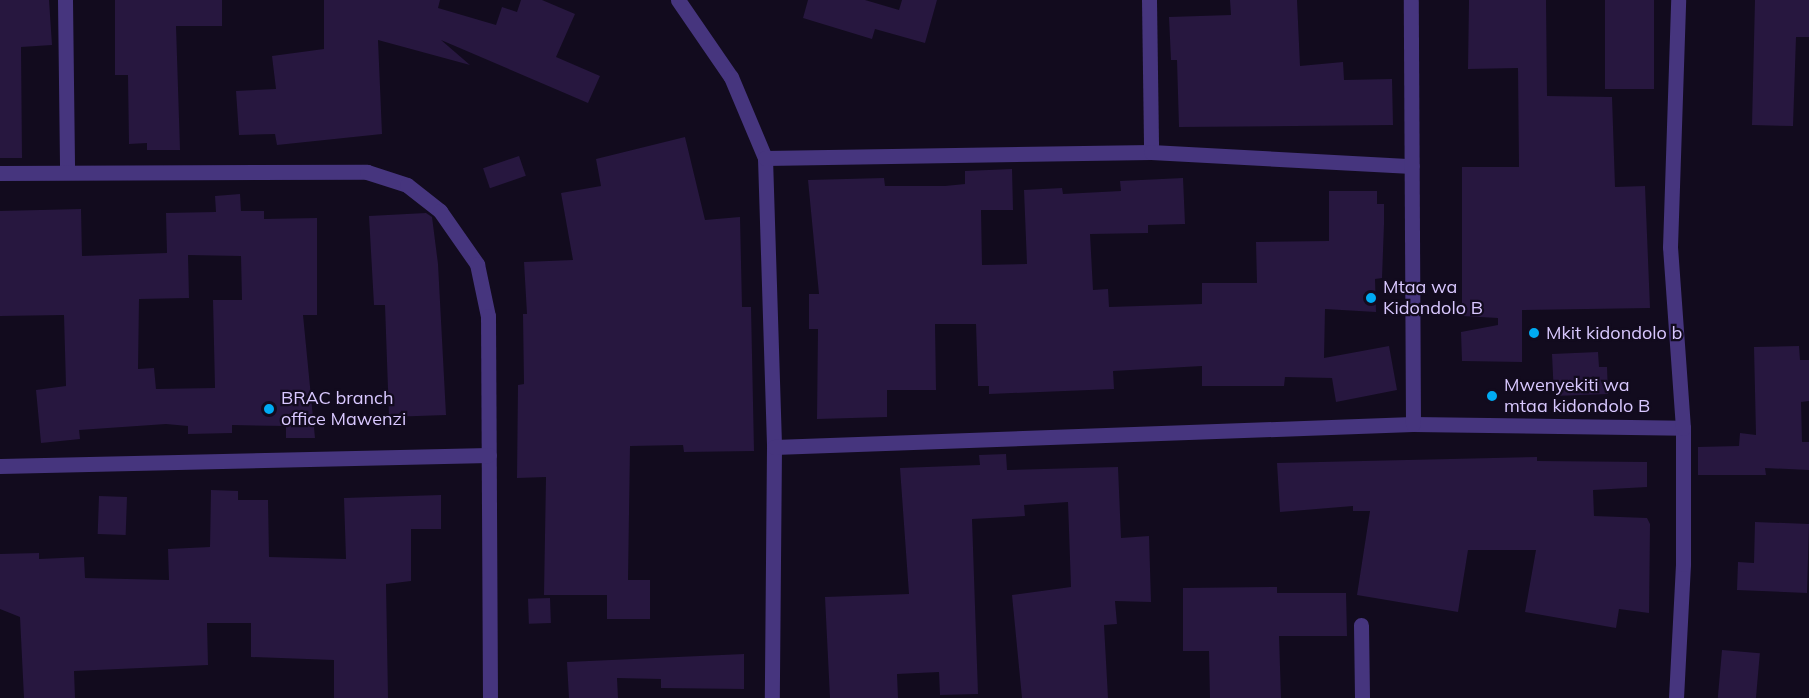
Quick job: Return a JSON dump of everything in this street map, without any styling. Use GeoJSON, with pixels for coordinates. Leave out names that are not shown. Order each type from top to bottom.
{"type":"FeatureCollection","features":[{"type":"Feature","properties":{"kind":"street"},"geometry":{"type":"LineString","coordinates":[[65,0],[67,170]]}},
{"type":"Feature","properties":{"kind":"street"},"geometry":{"type":"LineString","coordinates":[[678,0],[731,77],[765,158],[774,447],[772,698]]}},
{"type":"Feature","properties":{"kind":"street"},"geometry":{"type":"LineString","coordinates":[[1149,0],[1151,152]]}},
{"type":"Feature","properties":{"kind":"street"},"geometry":{"type":"LineString","coordinates":[[1411,0],[1413,424]]}},
{"type":"Feature","properties":{"kind":"street"},"geometry":{"type":"LineString","coordinates":[[1676,698],[1683,428],[1671,247],[1678,0]]}},
{"type":"Feature","properties":{"kind":"street"},"geometry":{"type":"LineString","coordinates":[[765,158],[1151,152],[1412,166]]}},
{"type":"Feature","properties":{"kind":"street"},"geometry":{"type":"LineString","coordinates":[[0,173],[67,170],[320,169],[367,172],[407,185],[440,211],[477,264],[483,284],[489,455],[490,698]]}},
{"type":"Feature","properties":{"kind":"street"},"geometry":{"type":"LineString","coordinates":[[774,447],[1413,424],[1683,428]]}},
{"type":"Feature","properties":{"kind":"street"},"geometry":{"type":"LineString","coordinates":[[0,466],[489,455]]}},
{"type":"Feature","properties":{"kind":"street"},"geometry":{"type":"LineString","coordinates":[[1361,625],[1362,698]]}},
{"type":"Feature","properties":{"kind":"building"},"geometry":{"type":"Polygon","coordinates":[[[0,0],[49,0],[52,45],[21,47],[22,158],[0,158],[0,0]]]}},
{"type":"Feature","properties":{"kind":"building"},"geometry":{"type":"Polygon","coordinates":[[[115,0],[222,0],[222,26],[176,26],[180,150],[147,150],[147,143],[129,144],[128,75],[115,75],[115,0]]]}},
{"type":"Feature","properties":{"kind":"building"},"geometry":{"type":"Polygon","coordinates":[[[324,0],[440,0],[438,8],[496,25],[502,7],[517,12],[521,0],[542,0],[575,14],[556,57],[600,76],[588,103],[441,40],[470,65],[378,40],[382,134],[277,145],[275,134],[239,135],[236,91],[276,89],[272,56],[324,49],[324,0]]]}},
{"type":"Feature","properties":{"kind":"building"},"geometry":{"type":"Polygon","coordinates":[[[808,0],[865,0],[899,10],[902,0],[937,0],[925,43],[875,29],[872,39],[803,18],[808,0]]]}},
{"type":"Feature","properties":{"kind":"building"},"geometry":{"type":"Polygon","coordinates":[[[1230,0],[1297,0],[1300,66],[1343,62],[1344,80],[1392,79],[1393,125],[1179,127],[1177,60],[1171,60],[1169,17],[1231,15],[1230,0]]]}},
{"type":"Feature","properties":{"kind":"building"},"geometry":{"type":"Polygon","coordinates":[[[1469,0],[1546,0],[1547,96],[1612,97],[1615,187],[1645,186],[1650,308],[1522,310],[1522,362],[1462,361],[1461,332],[1498,325],[1498,318],[1462,316],[1462,167],[1519,167],[1518,68],[1468,69],[1469,0]]]}},
{"type":"Feature","properties":{"kind":"building"},"geometry":{"type":"Polygon","coordinates":[[[1605,0],[1654,0],[1654,89],[1605,89],[1605,0]]]}},
{"type":"Feature","properties":{"kind":"building"},"geometry":{"type":"Polygon","coordinates":[[[1755,0],[1809,0],[1809,37],[1796,37],[1793,126],[1752,125],[1755,0]]]}},
{"type":"Feature","properties":{"kind":"building"},"geometry":{"type":"Polygon","coordinates":[[[685,137],[705,220],[740,217],[742,307],[751,307],[754,451],[684,452],[683,445],[630,446],[628,580],[650,580],[650,619],[607,619],[607,595],[544,595],[546,477],[517,478],[518,385],[524,384],[523,314],[527,314],[524,262],[573,260],[561,193],[601,186],[596,159],[685,137]]]}},
{"type":"Feature","properties":{"kind":"building"},"geometry":{"type":"Polygon","coordinates":[[[519,156],[526,176],[490,188],[483,168],[519,156]]]}},
{"type":"Feature","properties":{"kind":"building"},"geometry":{"type":"Polygon","coordinates":[[[1012,169],[1013,210],[981,210],[982,265],[1027,264],[1024,190],[1062,188],[1063,194],[1121,191],[1120,181],[1183,178],[1185,224],[1148,225],[1148,233],[1090,234],[1093,290],[1108,289],[1109,307],[1202,304],[1202,283],[1257,283],[1256,242],[1329,241],[1329,191],[1377,191],[1377,204],[1384,204],[1384,224],[1382,278],[1375,279],[1376,312],[1325,309],[1324,358],[1389,346],[1397,390],[1336,402],[1332,378],[1285,377],[1284,386],[1202,386],[1202,366],[1113,371],[1114,389],[989,394],[989,386],[978,386],[976,324],[935,324],[936,390],[887,390],[887,417],[817,419],[818,329],[809,329],[809,294],[819,294],[808,180],[884,178],[885,186],[945,186],[965,184],[965,171],[1012,169]]]}},
{"type":"Feature","properties":{"kind":"building"},"geometry":{"type":"Polygon","coordinates":[[[240,194],[241,211],[264,211],[264,219],[317,218],[317,315],[303,315],[315,438],[286,438],[286,426],[232,425],[232,433],[188,434],[188,426],[166,424],[79,430],[80,439],[41,443],[36,390],[66,386],[64,315],[0,316],[0,211],[81,209],[82,256],[167,253],[166,213],[216,212],[215,196],[240,194]],[[188,255],[189,298],[139,299],[138,369],[154,368],[156,389],[215,388],[213,300],[242,300],[241,256],[188,255]]]}},
{"type":"Feature","properties":{"kind":"building"},"geometry":{"type":"Polygon","coordinates":[[[426,213],[432,217],[438,264],[446,415],[389,417],[385,305],[374,305],[369,216],[426,213]]]}},
{"type":"Feature","properties":{"kind":"building"},"geometry":{"type":"Polygon","coordinates":[[[1799,346],[1800,360],[1809,360],[1809,401],[1801,402],[1802,442],[1809,442],[1809,470],[1765,468],[1766,475],[1698,475],[1698,447],[1739,446],[1740,433],[1756,435],[1754,347],[1799,346]]]}},
{"type":"Feature","properties":{"kind":"building"},"geometry":{"type":"Polygon","coordinates":[[[1598,352],[1599,367],[1607,367],[1608,394],[1554,396],[1552,354],[1598,352]]]}},
{"type":"Feature","properties":{"kind":"building"},"geometry":{"type":"Polygon","coordinates":[[[1006,454],[1007,470],[1118,467],[1121,538],[1149,536],[1151,602],[1115,601],[1117,624],[1104,625],[1108,698],[1022,698],[1012,595],[1071,587],[1068,502],[1024,505],[1025,516],[972,519],[978,694],[940,695],[939,672],[897,674],[898,698],[830,698],[825,597],[909,594],[900,468],[980,465],[979,455],[1006,454]]]}},
{"type":"Feature","properties":{"kind":"building"},"geometry":{"type":"Polygon","coordinates":[[[1537,457],[1537,461],[1647,462],[1647,487],[1593,490],[1594,516],[1647,518],[1650,524],[1649,613],[1619,609],[1616,628],[1525,612],[1536,550],[1468,550],[1458,612],[1357,595],[1370,511],[1353,511],[1353,506],[1280,512],[1277,463],[1537,457]]]}},
{"type":"Feature","properties":{"kind":"building"},"geometry":{"type":"Polygon","coordinates":[[[211,490],[238,491],[238,500],[268,500],[269,557],[346,559],[344,498],[441,495],[441,529],[411,529],[411,581],[386,584],[388,698],[334,698],[334,660],[251,657],[251,623],[207,623],[208,665],[74,671],[75,698],[24,698],[20,617],[0,609],[0,554],[39,553],[39,559],[84,557],[85,578],[169,580],[168,549],[210,547],[211,490]]]}},
{"type":"Feature","properties":{"kind":"building"},"geometry":{"type":"Polygon","coordinates":[[[99,496],[127,497],[126,535],[98,534],[99,496]]]}},
{"type":"Feature","properties":{"kind":"building"},"geometry":{"type":"Polygon","coordinates":[[[1755,522],[1809,524],[1807,593],[1737,590],[1738,562],[1754,563],[1755,522]]]}},
{"type":"Feature","properties":{"kind":"building"},"geometry":{"type":"Polygon","coordinates":[[[1277,587],[1277,593],[1346,593],[1347,636],[1279,636],[1281,698],[1210,698],[1209,651],[1183,651],[1183,588],[1277,587]]]}},
{"type":"Feature","properties":{"kind":"building"},"geometry":{"type":"Polygon","coordinates":[[[550,598],[551,623],[529,624],[528,599],[550,598]]]}},
{"type":"Feature","properties":{"kind":"building"},"geometry":{"type":"Polygon","coordinates":[[[1722,650],[1760,653],[1756,698],[1718,698],[1722,650]]]}},
{"type":"Feature","properties":{"kind":"building"},"geometry":{"type":"Polygon","coordinates":[[[744,654],[744,689],[661,688],[661,679],[617,678],[618,698],[569,698],[567,662],[744,654]]]}},
{"type":"Feature","properties":{"kind":"place","name":"Mtaa wa Kidondolo B"},"geometry":{"type":"Point","coordinates":[1371,298]}},
{"type":"Feature","properties":{"kind":"place","name":"Mkit kidondolo b"},"geometry":{"type":"Point","coordinates":[1534,333]}},
{"type":"Feature","properties":{"kind":"place","name":"Mwenyekiti wa mtaa kidondolo B"},"geometry":{"type":"Point","coordinates":[1492,396]}},
{"type":"Feature","properties":{"kind":"place","name":"BRAC branch office Mawenzi"},"geometry":{"type":"Point","coordinates":[269,409]}}]}
